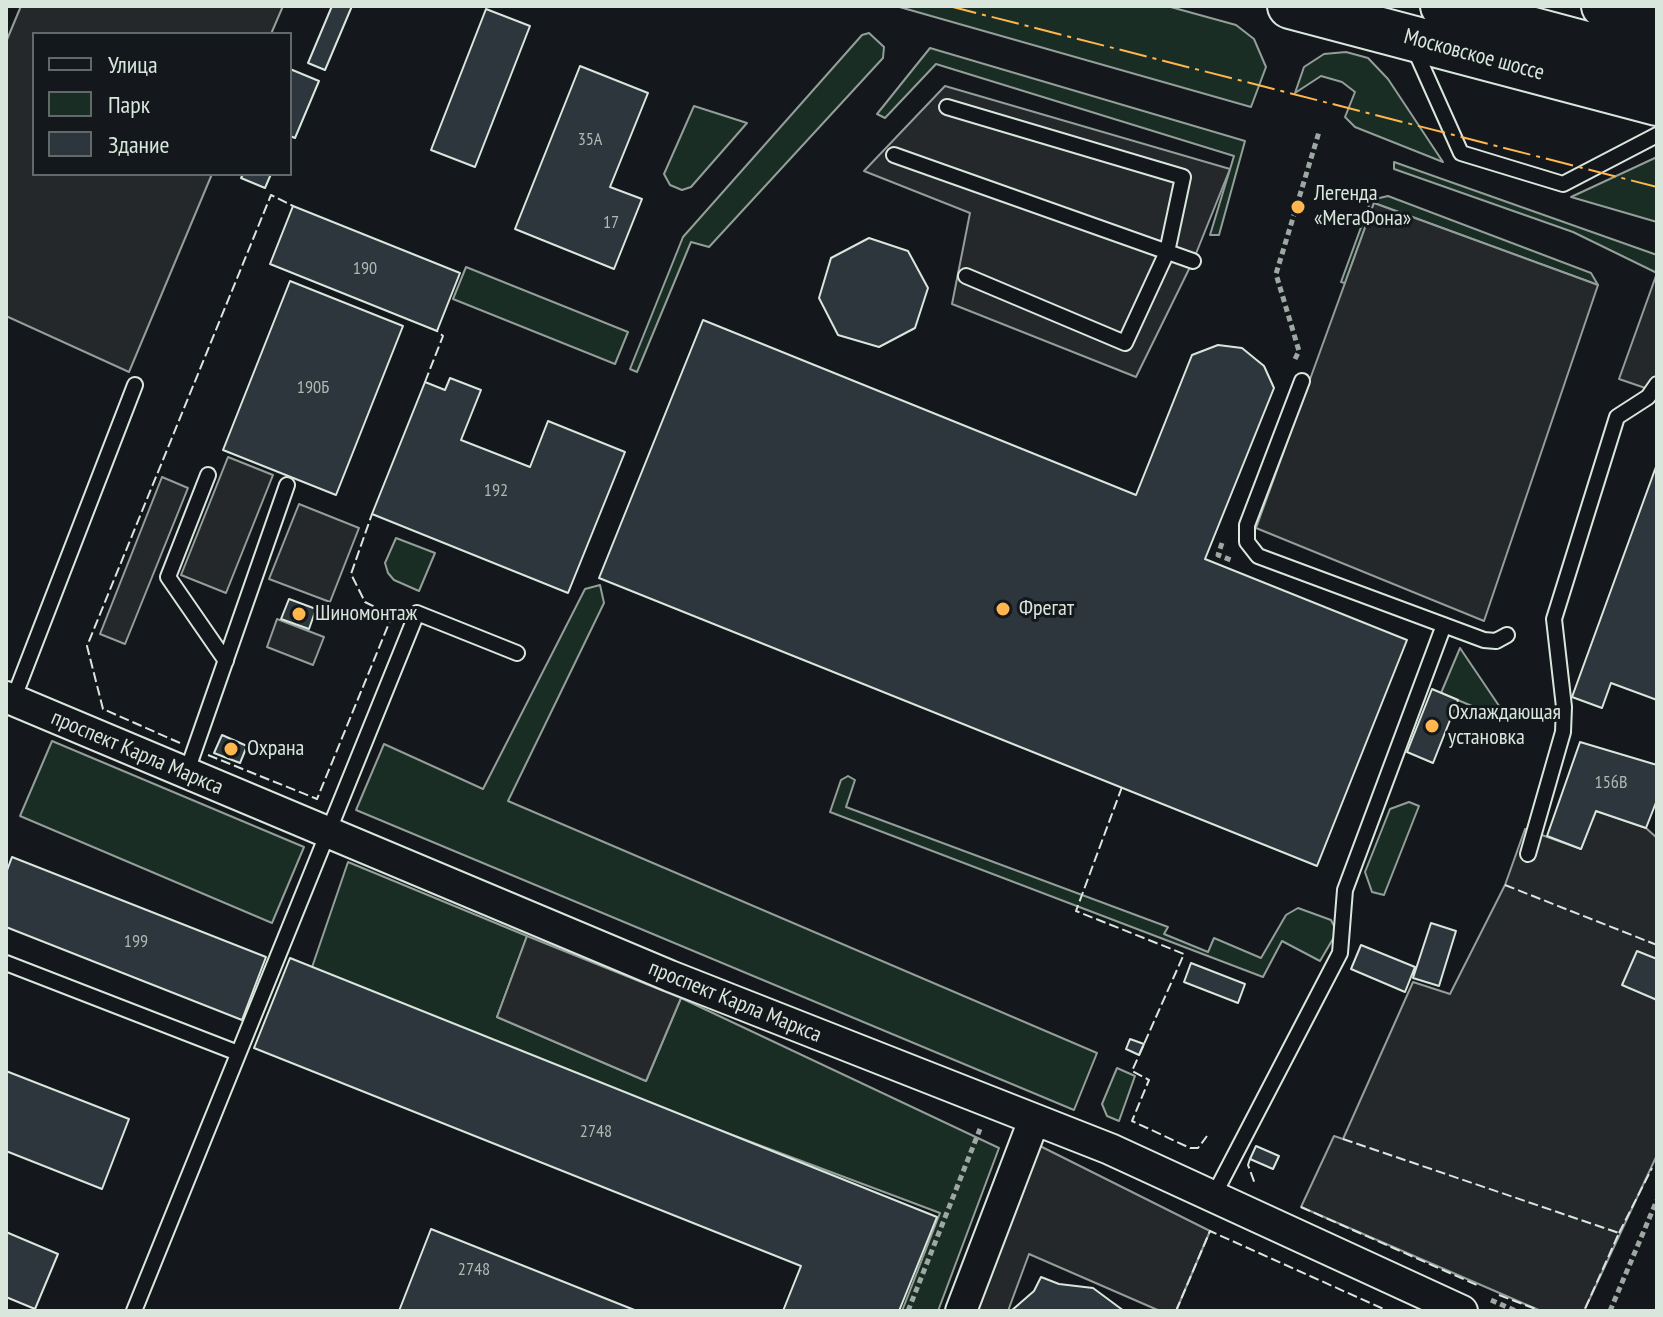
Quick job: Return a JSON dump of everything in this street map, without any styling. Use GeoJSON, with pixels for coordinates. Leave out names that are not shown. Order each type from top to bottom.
{"type":"FeatureCollection","features":[{"type":"Feature","properties":{"kind":"main road","name":"Московское шоссе"},"geometry":{"type":"LineString","coordinates":[[1290,6],[1400,27],[1657,103]]}},
{"type":"Feature","properties":{"kind":"main road","name":"Московское шоссе"},"geometry":{"type":"LineString","coordinates":[[1443,6],[1657,63]]}},
{"type":"Feature","properties":{"kind":"main road"},"geometry":{"type":"LineString","coordinates":[[1604,6],[1657,20]]}},
{"type":"Feature","properties":{"kind":"street","name":"проспект Карла Маркса"},"geometry":{"type":"LineString","coordinates":[[9,699],[670,976],[1034,1120],[1474,1304]]}},
{"type":"Feature","properties":{"kind":"street"},"geometry":{"type":"LineString","coordinates":[[961,1311],[1034,1120]]}},
{"type":"Feature","properties":{"kind":"lane"},"geometry":{"type":"LineString","coordinates":[[1400,27],[1461,153],[1563,184],[1657,135]]}},
{"type":"Feature","properties":{"kind":"lane"},"geometry":{"type":"LineString","coordinates":[[947,107],[1183,177],[1167,252],[1125,343],[966,276]]}},
{"type":"Feature","properties":{"kind":"lane"},"geometry":{"type":"LineString","coordinates":[[894,155],[1193,261]]}},
{"type":"Feature","properties":{"kind":"lane"},"geometry":{"type":"LineString","coordinates":[[1302,381],[1247,525],[1247,542],[1258,556],[1484,640],[1496,641],[1507,635]]}},
{"type":"Feature","properties":{"kind":"lane"},"geometry":{"type":"LineString","coordinates":[[1528,854],[1563,732],[1564,707],[1554,619],[1617,417],[1648,397],[1657,384]]}},
{"type":"Feature","properties":{"kind":"lane"},"geometry":{"type":"LineString","coordinates":[[9,699],[135,385]]}},
{"type":"Feature","properties":{"kind":"lane"},"geometry":{"type":"LineString","coordinates":[[208,475],[168,577],[226,661]]}},
{"type":"Feature","properties":{"kind":"lane"},"geometry":{"type":"LineString","coordinates":[[186,774],[287,485]]}},
{"type":"Feature","properties":{"kind":"lane"},"geometry":{"type":"LineString","coordinates":[[134,1311],[417,613],[517,653]]}},
{"type":"Feature","properties":{"kind":"lane"},"geometry":{"type":"LineString","coordinates":[[1214,1195],[1340,953],[1345,890],[1444,625]]}},
{"type":"Feature","properties":{"kind":"lane"},"geometry":{"type":"LineString","coordinates":[[6,963],[238,1053]]}},
{"type":"Feature","properties":{"kind":"path"},"geometry":{"type":"LineString","coordinates":[[1293,365],[1299,351],[1276,274],[1319,132]]}},
{"type":"Feature","properties":{"kind":"path"},"geometry":{"type":"LineString","coordinates":[[1224,540],[1218,555],[1232,560]]}},
{"type":"Feature","properties":{"kind":"path"},"geometry":{"type":"LineString","coordinates":[[908,1311],[984,1121]]}},
{"type":"Feature","properties":{"kind":"path"},"geometry":{"type":"LineString","coordinates":[[1610,1311],[1657,1200]]}},
{"type":"Feature","properties":{"kind":"path"},"geometry":{"type":"LineString","coordinates":[[1474,1304],[1516,1311]]}},
{"type":"Feature","properties":{"kind":"green space"},"geometry":{"type":"Polygon","coordinates":[[[896,6],[1167,6],[1236,25],[1254,39],[1266,67],[1251,107],[896,6]]]}},
{"type":"Feature","properties":{"kind":"green space"},"geometry":{"type":"Polygon","coordinates":[[[869,33],[884,47],[883,58],[709,247],[691,242],[637,372],[630,369],[683,237],[862,35],[869,33]]]}},
{"type":"Feature","properties":{"kind":"green space"},"geometry":{"type":"Polygon","coordinates":[[[930,48],[1245,141],[1219,235],[1210,235],[1234,156],[936,64],[885,118],[877,114],[930,48]]]}},
{"type":"Feature","properties":{"kind":"green space"},"geometry":{"type":"Polygon","coordinates":[[[1346,52],[1368,58],[1388,79],[1443,162],[1355,127],[1345,117],[1355,92],[1342,82],[1321,76],[1295,93],[1304,67],[1324,54],[1346,52]]]}},
{"type":"Feature","properties":{"kind":"green space"},"geometry":{"type":"Polygon","coordinates":[[[694,106],[747,123],[691,187],[682,190],[670,185],[664,174],[694,106]]]}},
{"type":"Feature","properties":{"kind":"green space"},"geometry":{"type":"Polygon","coordinates":[[[1657,157],[1657,222],[1571,197],[1657,157]]]}},
{"type":"Feature","properties":{"kind":"green space"},"geometry":{"type":"Polygon","coordinates":[[[1394,162],[1657,255],[1657,273],[1573,232],[1394,169],[1394,162]]]}},
{"type":"Feature","properties":{"kind":"green space"},"geometry":{"type":"Polygon","coordinates":[[[1388,196],[1591,273],[1598,285],[1374,203],[1345,283],[1341,282],[1371,200],[1388,196]]]}},
{"type":"Feature","properties":{"kind":"green space"},"geometry":{"type":"Polygon","coordinates":[[[466,267],[628,332],[615,364],[453,299],[466,267]]]}},
{"type":"Feature","properties":{"kind":"green space"},"geometry":{"type":"Polygon","coordinates":[[[396,538],[435,553],[419,591],[394,580],[388,573],[385,563],[396,538]]]}},
{"type":"Feature","properties":{"kind":"green space"},"geometry":{"type":"Polygon","coordinates":[[[600,585],[604,603],[508,801],[1097,1053],[1074,1110],[356,810],[384,744],[483,789],[585,589],[600,585]]]}},
{"type":"Feature","properties":{"kind":"green space"},"geometry":{"type":"Polygon","coordinates":[[[1460,648],[1510,722],[1441,693],[1460,648]]]}},
{"type":"Feature","properties":{"kind":"green space"},"geometry":{"type":"Polygon","coordinates":[[[52,741],[304,847],[272,923],[20,816],[52,741]]]}},
{"type":"Feature","properties":{"kind":"green space"},"geometry":{"type":"Polygon","coordinates":[[[848,776],[855,780],[846,807],[1168,927],[1164,934],[1208,952],[1214,938],[1261,958],[1286,915],[1298,908],[1331,920],[1337,932],[1320,961],[1282,941],[1263,977],[830,812],[841,780],[848,776]]]}},
{"type":"Feature","properties":{"kind":"green space"},"geometry":{"type":"Polygon","coordinates":[[[1409,802],[1419,806],[1384,895],[1372,892],[1365,872],[1390,809],[1409,802]]]}},
{"type":"Feature","properties":{"kind":"green space"},"geometry":{"type":"Polygon","coordinates":[[[348,862],[527,936],[497,1017],[646,1081],[681,998],[999,1148],[938,1311],[902,1311],[940,1213],[309,976],[348,862]]]}},
{"type":"Feature","properties":{"kind":"green space"},"geometry":{"type":"Polygon","coordinates":[[[1117,1068],[1135,1076],[1119,1121],[1107,1116],[1102,1104],[1117,1068]]]}},
{"type":"Feature","properties":{"kind":"shaded area"},"geometry":{"type":"Polygon","coordinates":[[[21,6],[283,6],[272,32],[32,32],[32,176],[211,176],[129,372],[6,316],[6,42],[21,6]]]}},
{"type":"Feature","properties":{"kind":"shaded area"},"geometry":{"type":"Polygon","coordinates":[[[945,86],[1230,169],[1193,261],[1136,377],[952,304],[970,213],[864,171],[945,86]]]}},
{"type":"Feature","properties":{"kind":"shaded area"},"geometry":{"type":"Polygon","coordinates":[[[1374,203],[1598,285],[1484,621],[1256,528],[1374,203]]]}},
{"type":"Feature","properties":{"kind":"shaded area"},"geometry":{"type":"Polygon","coordinates":[[[1657,273],[1657,392],[1619,379],[1657,273]]]}},
{"type":"Feature","properties":{"kind":"shaded area"},"geometry":{"type":"Polygon","coordinates":[[[228,457],[273,475],[226,593],[181,575],[228,457]]]}},
{"type":"Feature","properties":{"kind":"shaded area"},"geometry":{"type":"Polygon","coordinates":[[[162,477],[188,488],[125,644],[100,634],[162,477]]]}},
{"type":"Feature","properties":{"kind":"shaded area"},"geometry":{"type":"Polygon","coordinates":[[[299,504],[359,528],[330,602],[269,579],[299,504]]]}},
{"type":"Feature","properties":{"kind":"shaded area"},"geometry":{"type":"Polygon","coordinates":[[[277,619],[324,637],[313,665],[267,647],[277,619]]]}},
{"type":"Feature","properties":{"kind":"shaded area"},"geometry":{"type":"Polygon","coordinates":[[[1596,811],[1646,828],[1657,838],[1657,1155],[1584,1311],[1541,1311],[1301,1207],[1334,1136],[1343,1139],[1413,982],[1450,994],[1505,885],[1525,829],[1581,849],[1596,811]]]}},
{"type":"Feature","properties":{"kind":"shaded area"},"geometry":{"type":"Polygon","coordinates":[[[527,936],[681,998],[646,1081],[497,1017],[527,936]]]}},
{"type":"Feature","properties":{"kind":"shaded area"},"geometry":{"type":"Polygon","coordinates":[[[1040,1146],[1210,1231],[1176,1311],[1160,1311],[1029,1254],[1008,1311],[974,1311],[1040,1146]]]}},
{"type":"Feature","properties":{"kind":"building"},"geometry":{"type":"Polygon","coordinates":[[[332,6],[352,6],[325,70],[308,63],[332,6]]]}},
{"type":"Feature","properties":{"kind":"building"},"geometry":{"type":"Polygon","coordinates":[[[486,9],[530,26],[475,167],[431,150],[486,9]]]}},
{"type":"Feature","properties":{"kind":"building"},"geometry":{"type":"Polygon","coordinates":[[[580,66],[648,93],[610,187],[642,199],[614,269],[515,229],[580,66]]]}},
{"type":"Feature","properties":{"kind":"building"},"geometry":{"type":"Polygon","coordinates":[[[292,70],[319,81],[295,138],[292,137],[292,70]]]}},
{"type":"Feature","properties":{"kind":"building"},"geometry":{"type":"Polygon","coordinates":[[[242,176],[270,176],[265,188],[242,176]]]}},
{"type":"Feature","properties":{"kind":"building"},"geometry":{"type":"Polygon","coordinates":[[[293,206],[460,273],[437,331],[270,264],[293,206]]]}},
{"type":"Feature","properties":{"kind":"building"},"geometry":{"type":"Polygon","coordinates":[[[869,238],[908,251],[928,288],[915,328],[879,347],[838,335],[819,298],[831,258],[869,238]]]}},
{"type":"Feature","properties":{"kind":"building"},"geometry":{"type":"Polygon","coordinates":[[[290,281],[403,326],[336,495],[223,450],[290,281]]]}},
{"type":"Feature","properties":{"kind":"building","name":"Фрегат"},"geometry":{"type":"Polygon","coordinates":[[[703,320],[1136,495],[1192,355],[1218,345],[1242,348],[1264,366],[1274,388],[1205,559],[1407,640],[1317,866],[599,578],[703,320]]]}},
{"type":"Feature","properties":{"kind":"building"},"geometry":{"type":"Polygon","coordinates":[[[450,378],[481,390],[461,440],[530,467],[548,421],[625,452],[568,593],[372,514],[425,382],[445,390],[450,378]]]}},
{"type":"Feature","properties":{"kind":"building"},"geometry":{"type":"Polygon","coordinates":[[[1657,464],[1657,700],[1611,683],[1602,708],[1572,697],[1657,464]]]}},
{"type":"Feature","properties":{"kind":"building","name":"Шиномонтаж"},"geometry":{"type":"Polygon","coordinates":[[[289,599],[316,609],[309,629],[281,619],[289,599]]]}},
{"type":"Feature","properties":{"kind":"building","name":"Охлаждающая установка"},"geometry":{"type":"Polygon","coordinates":[[[1432,689],[1458,700],[1433,763],[1407,752],[1432,689]]]}},
{"type":"Feature","properties":{"kind":"building","name":"Охрана"},"geometry":{"type":"Polygon","coordinates":[[[222,735],[247,746],[240,763],[214,753],[222,735]]]}},
{"type":"Feature","properties":{"kind":"building"},"geometry":{"type":"Polygon","coordinates":[[[1580,742],[1657,765],[1657,800],[1646,828],[1596,811],[1581,849],[1547,836],[1580,742]]]}},
{"type":"Feature","properties":{"kind":"building"},"geometry":{"type":"Polygon","coordinates":[[[12,857],[266,957],[242,1020],[6,927],[6,873],[12,857]]]}},
{"type":"Feature","properties":{"kind":"building"},"geometry":{"type":"Polygon","coordinates":[[[1431,923],[1456,931],[1439,986],[1413,978],[1431,923]]]}},
{"type":"Feature","properties":{"kind":"building"},"geometry":{"type":"Polygon","coordinates":[[[1361,945],[1415,967],[1405,992],[1351,969],[1361,945]]]}},
{"type":"Feature","properties":{"kind":"building"},"geometry":{"type":"Polygon","coordinates":[[[1637,951],[1657,959],[1657,1000],[1622,985],[1637,951]]]}},
{"type":"Feature","properties":{"kind":"building"},"geometry":{"type":"Polygon","coordinates":[[[290,958],[937,1217],[899,1311],[783,1311],[801,1266],[254,1048],[290,958]]]}},
{"type":"Feature","properties":{"kind":"building"},"geometry":{"type":"Polygon","coordinates":[[[1191,963],[1245,984],[1238,1003],[1184,982],[1191,963]]]}},
{"type":"Feature","properties":{"kind":"building"},"geometry":{"type":"Polygon","coordinates":[[[1130,1039],[1144,1044],[1139,1055],[1126,1049],[1130,1039]]]}},
{"type":"Feature","properties":{"kind":"building"},"geometry":{"type":"Polygon","coordinates":[[[6,1071],[129,1119],[102,1189],[6,1151],[6,1071]]]}},
{"type":"Feature","properties":{"kind":"building"},"geometry":{"type":"Polygon","coordinates":[[[1256,1146],[1279,1156],[1273,1169],[1250,1159],[1256,1146]]]}},
{"type":"Feature","properties":{"kind":"building"},"geometry":{"type":"Polygon","coordinates":[[[431,1229],[637,1311],[399,1311],[431,1229]]]}},
{"type":"Feature","properties":{"kind":"building"},"geometry":{"type":"Polygon","coordinates":[[[6,1232],[58,1254],[35,1309],[6,1297],[6,1232]]]}},
{"type":"Feature","properties":{"kind":"building"},"geometry":{"type":"Polygon","coordinates":[[[1041,1277],[1059,1284],[1093,1288],[1124,1311],[1011,1311],[1034,1291],[1041,1277]]]}},
{"type":"Feature","properties":{"kind":"fence"},"geometry":{"type":"LineString","coordinates":[[180,743],[103,709],[87,646],[271,195],[293,206]]}},
{"type":"Feature","properties":{"kind":"fence"},"geometry":{"type":"LineString","coordinates":[[425,382],[443,336],[437,331]]}},
{"type":"Feature","properties":{"kind":"fence"},"geometry":{"type":"LineString","coordinates":[[208,755],[317,799],[392,616],[365,602],[351,574],[372,514]]}},
{"type":"Feature","properties":{"kind":"fence"},"geometry":{"type":"LineString","coordinates":[[1122,787],[1076,911],[1184,954],[1132,1071],[1149,1080],[1132,1121],[1190,1148],[1198,1148],[1207,1136]]}},
{"type":"Feature","properties":{"kind":"fence"},"geometry":{"type":"LineString","coordinates":[[1505,885],[1657,945]]}},
{"type":"Feature","properties":{"kind":"fence"},"geometry":{"type":"LineString","coordinates":[[1343,1139],[1619,1233],[1584,1311]]}},
{"type":"Feature","properties":{"kind":"fence"},"geometry":{"type":"LineString","coordinates":[[1250,1159],[1248,1165],[1255,1184]]}},
{"type":"Feature","properties":{"kind":"fence"},"geometry":{"type":"LineString","coordinates":[[1619,1233],[1652,1168]]}},
{"type":"Feature","properties":{"kind":"fence"},"geometry":{"type":"LineString","coordinates":[[1301,1207],[1479,1286]]}},
{"type":"Feature","properties":{"kind":"fence"},"geometry":{"type":"LineString","coordinates":[[1176,1311],[1210,1231],[1388,1311]]}},
{"type":"Feature","properties":{"kind":"fence"},"geometry":{"type":"LineString","coordinates":[[1499,1295],[1541,1311]]}},
{"type":"Feature","properties":{"kind":"power"},"geometry":{"type":"LineString","coordinates":[[949,6],[1657,187]]}},
{"type":"Feature","properties":{"kind":"place","name":"Легенда «МегаФона»"},"geometry":{"type":"Point","coordinates":[1298,207]}},
{"type":"Feature","properties":{"kind":"place","name":"Фрегат"},"geometry":{"type":"Point","coordinates":[1003,609]}},
{"type":"Feature","properties":{"kind":"place","name":"Шиномонтаж"},"geometry":{"type":"Point","coordinates":[299,614]}},
{"type":"Feature","properties":{"kind":"place","name":"Охлаждающая установка"},"geometry":{"type":"Point","coordinates":[1432,726]}},
{"type":"Feature","properties":{"kind":"place","name":"Охрана"},"geometry":{"type":"Point","coordinates":[231,749]}}]}
